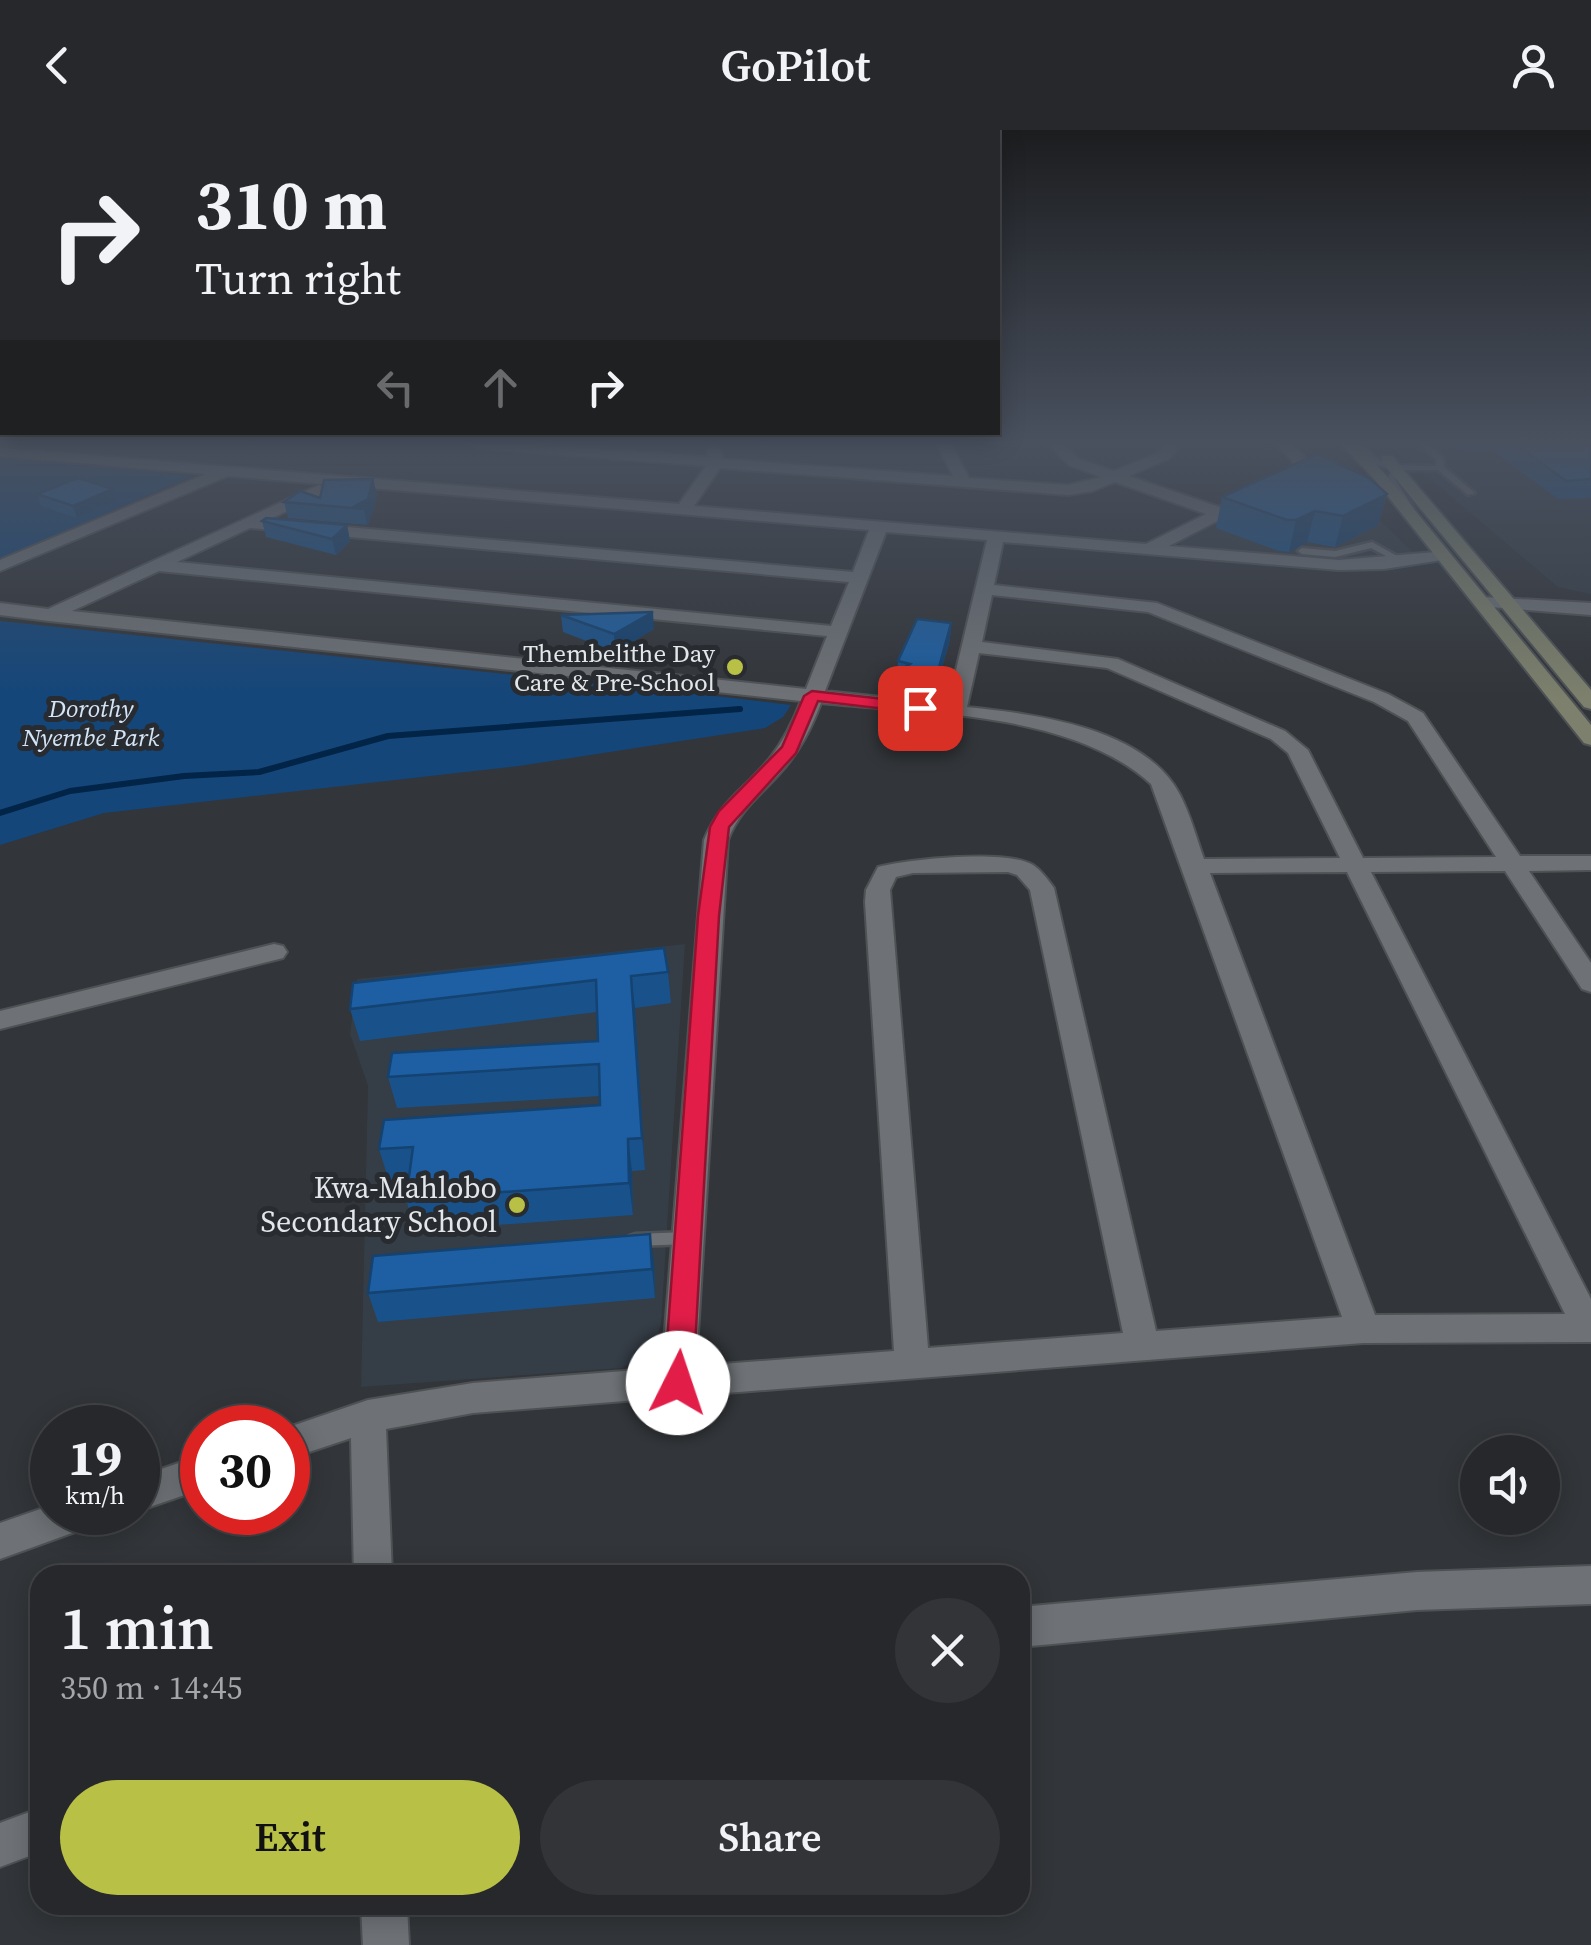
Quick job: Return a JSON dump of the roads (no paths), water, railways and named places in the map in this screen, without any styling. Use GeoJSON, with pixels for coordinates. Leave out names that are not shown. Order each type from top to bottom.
{"type":"FeatureCollection","features":[{"type":"Feature","properties":{"kind":"main road"},"geometry":{"type":"LineString","coordinates":[[1422,529],[1591,739]]}},
{"type":"Feature","properties":{"kind":"main road"},"geometry":{"type":"LineString","coordinates":[[1447,529],[1591,703]]}},
{"type":"Feature","properties":{"kind":"street"},"geometry":{"type":"LineString","coordinates":[[0,566],[90,529]]}},
{"type":"Feature","properties":{"kind":"street"},"geometry":{"type":"LineString","coordinates":[[48,615],[233,529]]}},
{"type":"Feature","properties":{"kind":"street"},"geometry":{"type":"LineString","coordinates":[[310,529],[860,578]]}},
{"type":"Feature","properties":{"kind":"street"},"geometry":{"type":"LineString","coordinates":[[678,1383],[716,840],[726,815],[790,749],[878,529]]}},
{"type":"Feature","properties":{"kind":"street"},"geometry":{"type":"LineString","coordinates":[[908,529],[1339,566],[1442,555]]}},
{"type":"Feature","properties":{"kind":"street"},"geometry":{"type":"LineString","coordinates":[[1148,550],[1186,529]]}},
{"type":"Feature","properties":{"kind":"street"},"geometry":{"type":"LineString","coordinates":[[956,712],[996,537]]}},
{"type":"Feature","properties":{"kind":"street"},"geometry":{"type":"LineString","coordinates":[[153,565],[839,632]]}},
{"type":"Feature","properties":{"kind":"street"},"geometry":{"type":"LineString","coordinates":[[985,589],[1151,607],[1404,708],[1426,727],[1591,983]]}},
{"type":"Feature","properties":{"kind":"street"},"geometry":{"type":"LineString","coordinates":[[1482,602],[1591,608]]}},
{"type":"Feature","properties":{"kind":"street"},"geometry":{"type":"LineString","coordinates":[[0,610],[1053,724],[1146,766],[1164,783],[1363,1328]]}},
{"type":"Feature","properties":{"kind":"street"},"geometry":{"type":"LineString","coordinates":[[310,1436],[368,1416],[473,1398],[1363,1328],[1590,1328],[1303,758],[1278,735],[1111,663],[969,646]]}},
{"type":"Feature","properties":{"kind":"street"},"geometry":{"type":"LineString","coordinates":[[1194,866],[1591,863]]}},
{"type":"Feature","properties":{"kind":"street"},"geometry":{"type":"LineString","coordinates":[[912,1365],[878,890],[886,872],[913,866],[1010,865],[1025,870],[1042,888],[1143,1348]]}},
{"type":"Feature","properties":{"kind":"street"},"geometry":{"type":"LineString","coordinates":[[0,1020],[274,952]]}},
{"type":"Feature","properties":{"kind":"street"},"geometry":{"type":"LineString","coordinates":[[368,1416],[373,1565]]}},
{"type":"Feature","properties":{"kind":"street"},"geometry":{"type":"LineString","coordinates":[[0,1541],[30,1531]]}},
{"type":"Feature","properties":{"kind":"street"},"geometry":{"type":"LineString","coordinates":[[1030,1625],[1417,1590],[1591,1586]]}},
{"type":"Feature","properties":{"kind":"street"},"geometry":{"type":"LineString","coordinates":[[0,1845],[30,1834]]}},
{"type":"Feature","properties":{"kind":"street"},"geometry":{"type":"LineString","coordinates":[[384,1915],[386,1945]]}},
{"type":"Feature","properties":{"kind":"lane"},"geometry":{"type":"LineString","coordinates":[[1302,550],[1335,554],[1372,545],[1402,562]]}},
{"type":"Feature","properties":{"kind":"lane"},"geometry":{"type":"LineString","coordinates":[[625,1240],[688,1238]]}},
{"type":"Feature","properties":{"kind":"waterway"},"geometry":{"type":"LineString","coordinates":[[0,813],[70,791],[184,776],[259,772],[388,736],[740,709]]}},
{"type":"Feature","properties":{"kind":"place","name":"Thembelithe Day Care & Pre-School"},"geometry":{"type":"Point","coordinates":[735,667]}},
{"type":"Feature","properties":{"kind":"place","name":"Kwa-Mahlobo Secondary School"},"geometry":{"type":"Point","coordinates":[517,1205]}},
{"type":"Feature","properties":{"kind":"park label","name":"Dorothy Nyembe Park"},"geometry":{"type":"Point","coordinates":[91,722]}}]}
